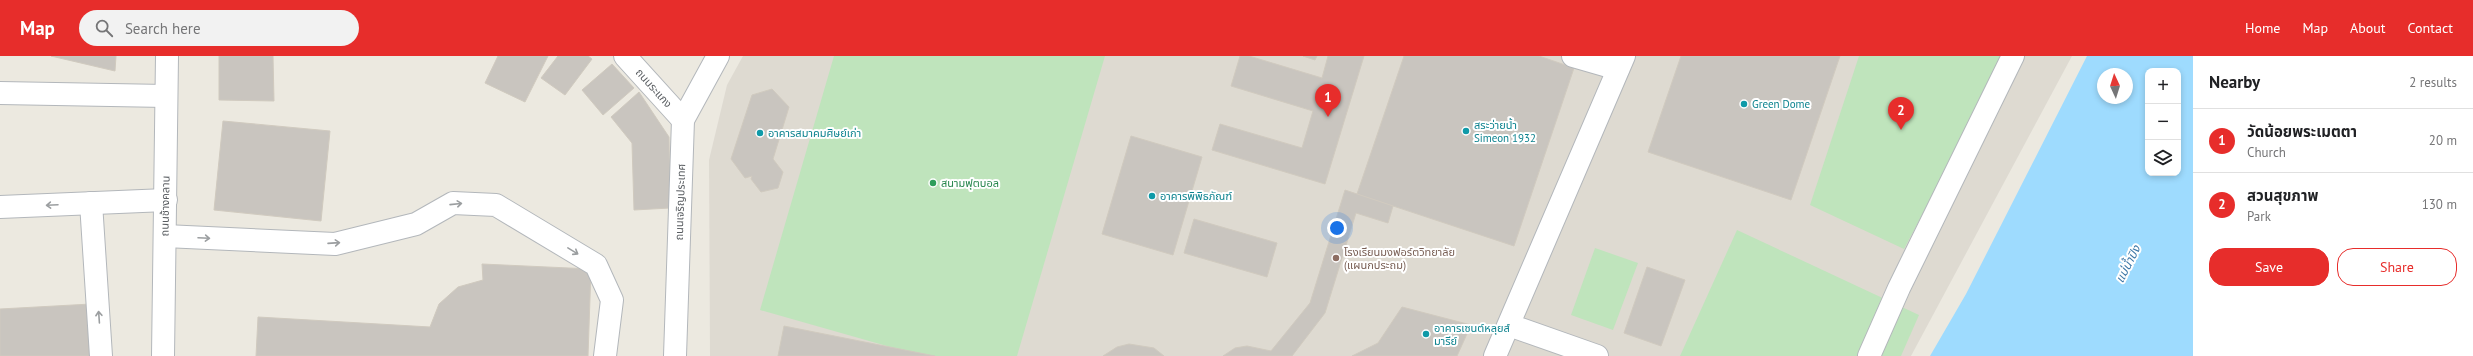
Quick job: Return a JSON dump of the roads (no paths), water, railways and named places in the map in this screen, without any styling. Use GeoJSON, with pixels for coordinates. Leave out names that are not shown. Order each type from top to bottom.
{"type":"FeatureCollection","features":[{"type":"Feature","properties":{"kind":"street","name":"ถนนช้างคลาน"},"geometry":{"type":"LineString","coordinates":[[163,356],[167,56]]}},
{"type":"Feature","properties":{"kind":"street","name":"ถนนระแกง"},"geometry":{"type":"LineString","coordinates":[[625,56],[683,120]]}},
{"type":"Feature","properties":{"kind":"street","name":"ถนนเจริญประเทศ"},"geometry":{"type":"LineString","coordinates":[[675,356],[683,120],[718,56]]}},
{"type":"Feature","properties":{"kind":"street"},"geometry":{"type":"LineString","coordinates":[[1495,356],[1621,63],[1573,56]]}},
{"type":"Feature","properties":{"kind":"street"},"geometry":{"type":"LineString","coordinates":[[1869,356],[1899,288],[2013,56]]}},
{"type":"Feature","properties":{"kind":"street"},"geometry":{"type":"LineString","coordinates":[[0,93],[166,96]]}},
{"type":"Feature","properties":{"kind":"street"},"geometry":{"type":"LineString","coordinates":[[0,207],[166,200]]}},
{"type":"Feature","properties":{"kind":"street"},"geometry":{"type":"LineString","coordinates":[[91,203],[101,356]]}},
{"type":"Feature","properties":{"kind":"street"},"geometry":{"type":"LineString","coordinates":[[165,236],[335,244],[416,224],[453,203],[496,205],[596,265],[612,300],[605,356]]}},
{"type":"Feature","properties":{"kind":"street"},"geometry":{"type":"LineString","coordinates":[[1509,325],[1597,356]]}},
{"type":"Feature","properties":{"kind":"water","name":"แม่น้ำปิง"},"geometry":{"type":"Polygon","coordinates":[[[2087,56],[2193,56],[2193,356],[1930,356],[1966,294],[2087,56]]]}},
{"type":"Feature","properties":{"kind":"place","name":"Green Dome"},"geometry":{"type":"Point","coordinates":[1744,104]}},
{"type":"Feature","properties":{"kind":"place","name":"วัดน้อยพระเมตตา"},"geometry":{"type":"Point","coordinates":[1328,117]}},
{"type":"Feature","properties":{"kind":"place","name":"สวนสุขภาพ"},"geometry":{"type":"Point","coordinates":[1901,130]}},
{"type":"Feature","properties":{"kind":"place","name":"สระว่ายน้ำ Simeon 1932"},"geometry":{"type":"Point","coordinates":[1466,131]}},
{"type":"Feature","properties":{"kind":"place","name":"อาคารสมาคมศิษย์เก่า"},"geometry":{"type":"Point","coordinates":[760,133]}},
{"type":"Feature","properties":{"kind":"place","name":"สนามฟุตบอล"},"geometry":{"type":"Point","coordinates":[933,183]}},
{"type":"Feature","properties":{"kind":"place","name":"อาคารพิพิธภัณฑ์"},"geometry":{"type":"Point","coordinates":[1152,196]}},
{"type":"Feature","properties":{"kind":"place","name":"โรงเรียนมงฟอร์ตวิทยาลัย (แผนกประถม)"},"geometry":{"type":"Point","coordinates":[1336,258]}},
{"type":"Feature","properties":{"kind":"place","name":"อาคารเซนต์หลุยส์ มารีย์"},"geometry":{"type":"Point","coordinates":[1426,334]}}]}
